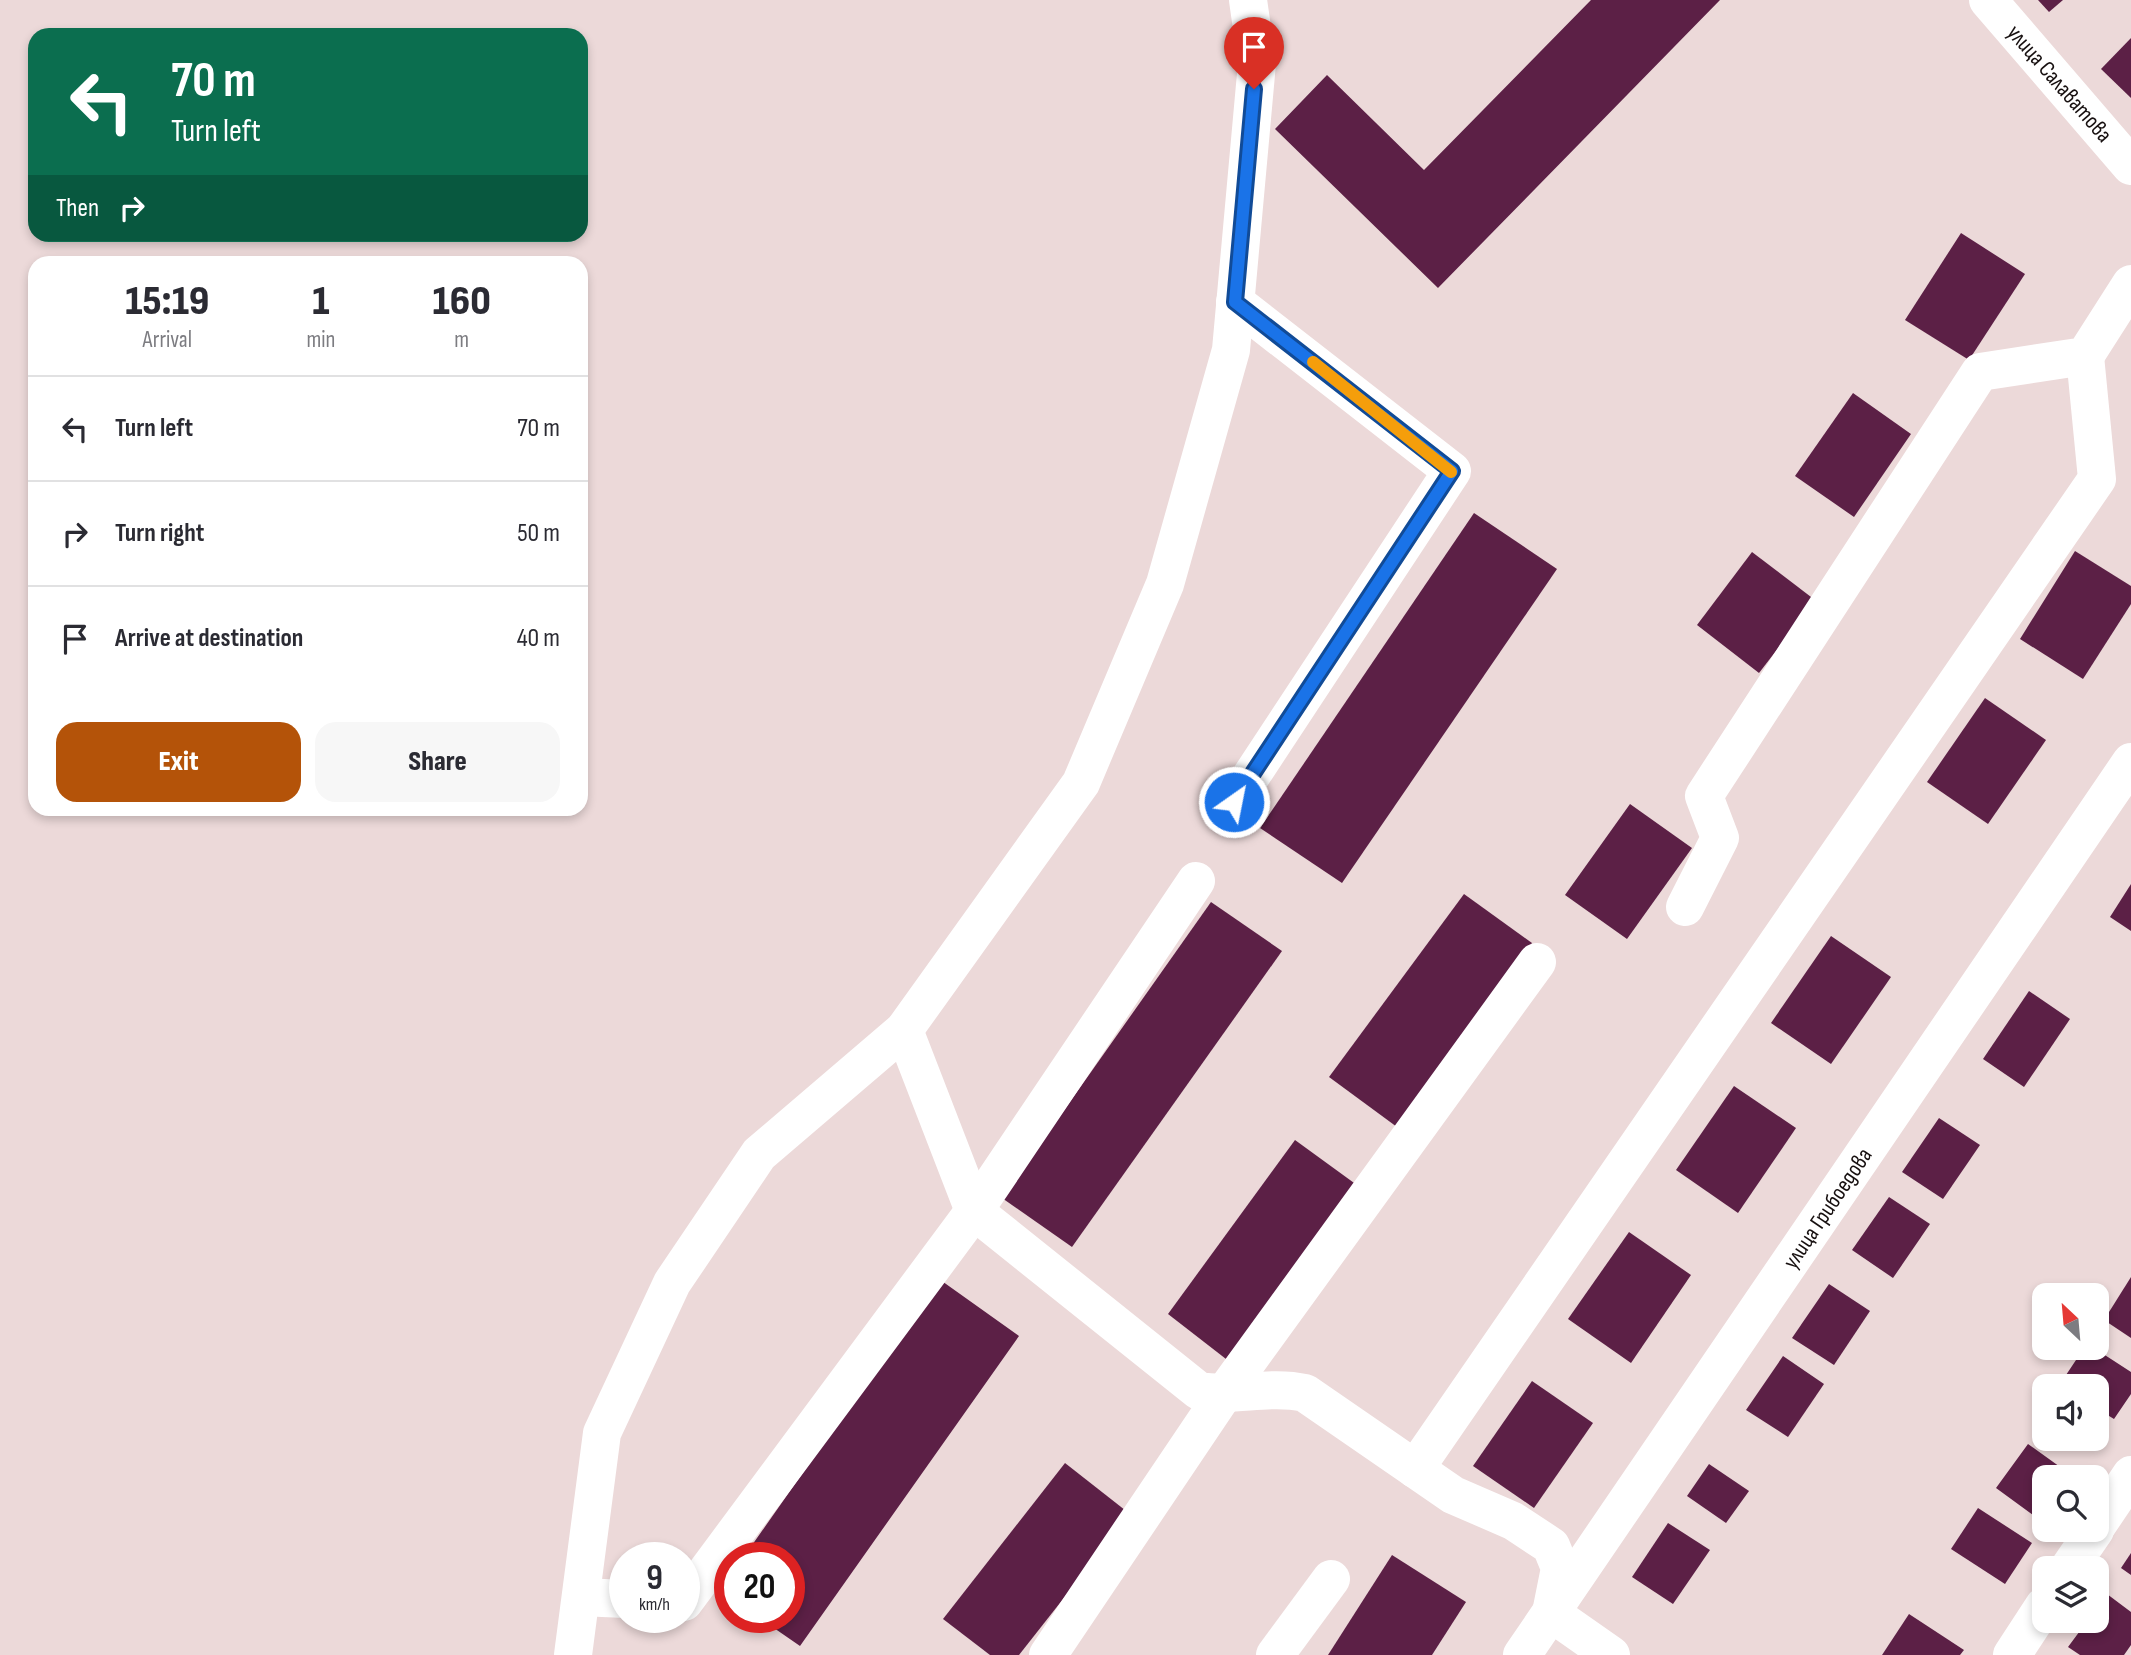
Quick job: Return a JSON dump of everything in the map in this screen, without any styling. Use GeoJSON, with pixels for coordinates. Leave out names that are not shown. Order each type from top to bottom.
{"type":"FeatureCollection","features":[{"type":"Feature","properties":{"kind":"street"},"geometry":{"type":"LineString","coordinates":[[573,1655],[602,1433],[672,1283],[759,1154],[904,1030],[1081,783],[1165,584],[1231,350],[1257,63],[1248,0]]}},
{"type":"Feature","properties":{"kind":"street","name":"улица Салаватова"},"geometry":{"type":"LineString","coordinates":[[1988,0],[2131,166]]}},
{"type":"Feature","properties":{"kind":"street"},"geometry":{"type":"LineString","coordinates":[[1415,1469],[2097,479],[2085,356],[2131,284]]}},
{"type":"Feature","properties":{"kind":"street"},"geometry":{"type":"LineString","coordinates":[[1234,802],[1452,471],[1235,302]]}},
{"type":"Feature","properties":{"kind":"street"},"geometry":{"type":"LineString","coordinates":[[1685,907],[1720,838],[1704,796],[1980,372],[2085,356]]}},
{"type":"Feature","properties":{"kind":"street","name":"улица Грибоедова"},"geometry":{"type":"LineString","coordinates":[[1522,1655],[2131,762]]}},
{"type":"Feature","properties":{"kind":"street"},"geometry":{"type":"LineString","coordinates":[[700,1580],[974,1210],[1196,881]]}},
{"type":"Feature","properties":{"kind":"street"},"geometry":{"type":"LineString","coordinates":[[1048,1655],[1223,1395],[1537,962]]}},
{"type":"Feature","properties":{"kind":"street"},"geometry":{"type":"LineString","coordinates":[[904,1030],[974,1210],[1199,1391],[1223,1395],[1280,1387],[1305,1393],[1453,1496],[1513,1521],[1551,1546],[1560,1569],[1551,1613],[1611,1655]]}},
{"type":"Feature","properties":{"kind":"street"},"geometry":{"type":"LineString","coordinates":[[2109,1508],[2131,1475]]}},
{"type":"Feature","properties":{"kind":"street"},"geometry":{"type":"LineString","coordinates":[[1275,1655],[1331,1579]]}},
{"type":"Feature","properties":{"kind":"street"},"geometry":{"type":"LineString","coordinates":[[581,1597],[609,1598]]}},
{"type":"Feature","properties":{"kind":"street"},"geometry":{"type":"LineString","coordinates":[[2012,1655],[2032,1624]]}},
{"type":"Feature","properties":{"kind":"building"},"geometry":{"type":"Polygon","coordinates":[[[1591,0],[1720,0],[1438,288],[1275,129],[1327,75],[1424,170],[1591,0]]]}},
{"type":"Feature","properties":{"kind":"building"},"geometry":{"type":"Polygon","coordinates":[[[2038,0],[2063,0],[2049,12],[2038,0]]]}},
{"type":"Feature","properties":{"kind":"building"},"geometry":{"type":"Polygon","coordinates":[[[2131,38],[2131,98],[2101,69],[2131,38]]]}},
{"type":"Feature","properties":{"kind":"building"},"geometry":{"type":"Polygon","coordinates":[[[1961,233],[2025,274],[1969,360],[1905,320],[1961,233]]]}},
{"type":"Feature","properties":{"kind":"building"},"geometry":{"type":"Polygon","coordinates":[[[1853,393],[1911,434],[1854,517],[1795,476],[1853,393]]]}},
{"type":"Feature","properties":{"kind":"building"},"geometry":{"type":"Polygon","coordinates":[[[1474,513],[1557,569],[1342,883],[1260,828],[1474,513]]]}},
{"type":"Feature","properties":{"kind":"building"},"geometry":{"type":"Polygon","coordinates":[[[2075,551],[2131,586],[2131,604],[2083,679],[2020,639],[2075,551]]]}},
{"type":"Feature","properties":{"kind":"building"},"geometry":{"type":"Polygon","coordinates":[[[1752,552],[1815,600],[1759,673],[1697,625],[1752,552]]]}},
{"type":"Feature","properties":{"kind":"building"},"geometry":{"type":"Polygon","coordinates":[[[1985,698],[2046,740],[1988,824],[1927,782],[1985,698]]]}},
{"type":"Feature","properties":{"kind":"building"},"geometry":{"type":"Polygon","coordinates":[[[1630,804],[1692,848],[1627,939],[1565,895],[1630,804]]]}},
{"type":"Feature","properties":{"kind":"building"},"geometry":{"type":"Polygon","coordinates":[[[2131,884],[2131,931],[2110,917],[2131,884]]]}},
{"type":"Feature","properties":{"kind":"building"},"geometry":{"type":"Polygon","coordinates":[[[1464,894],[1532,943],[1397,1127],[1329,1077],[1464,894]]]}},
{"type":"Feature","properties":{"kind":"building"},"geometry":{"type":"Polygon","coordinates":[[[1211,902],[1282,951],[1072,1247],[1002,1198],[1211,902]]]}},
{"type":"Feature","properties":{"kind":"building"},"geometry":{"type":"Polygon","coordinates":[[[1831,936],[1891,977],[1831,1064],[1771,1023],[1831,936]]]}},
{"type":"Feature","properties":{"kind":"building"},"geometry":{"type":"Polygon","coordinates":[[[2029,991],[2070,1019],[2024,1087],[1983,1059],[2029,991]]]}},
{"type":"Feature","properties":{"kind":"building"},"geometry":{"type":"Polygon","coordinates":[[[1734,1086],[1796,1128],[1738,1213],[1676,1170],[1734,1086]]]}},
{"type":"Feature","properties":{"kind":"building"},"geometry":{"type":"Polygon","coordinates":[[[1939,1118],[1980,1145],[1943,1199],[1902,1172],[1939,1118]]]}},
{"type":"Feature","properties":{"kind":"building"},"geometry":{"type":"Polygon","coordinates":[[[1295,1140],[1361,1188],[1226,1359],[1168,1314],[1295,1140]]]}},
{"type":"Feature","properties":{"kind":"building"},"geometry":{"type":"Polygon","coordinates":[[[1889,1197],[1930,1224],[1893,1278],[1852,1250],[1889,1197]]]}},
{"type":"Feature","properties":{"kind":"building"},"geometry":{"type":"Polygon","coordinates":[[[1629,1232],[1691,1275],[1631,1363],[1568,1319],[1629,1232]]]}},
{"type":"Feature","properties":{"kind":"building"},"geometry":{"type":"Polygon","coordinates":[[[2131,1277],[2131,1338],[2109,1323],[2109,1312],[2131,1277]]]}},
{"type":"Feature","properties":{"kind":"building"},"geometry":{"type":"Polygon","coordinates":[[[939,1279],[1019,1336],[800,1646],[781,1633],[805,1633],[805,1542],[754,1542],[939,1279]]]}},
{"type":"Feature","properties":{"kind":"building"},"geometry":{"type":"Polygon","coordinates":[[[1829,1284],[1870,1311],[1834,1365],[1792,1338],[1829,1284]]]}},
{"type":"Feature","properties":{"kind":"building"},"geometry":{"type":"Polygon","coordinates":[[[1783,1356],[1824,1384],[1788,1437],[1746,1410],[1783,1356]]]}},
{"type":"Feature","properties":{"kind":"building"},"geometry":{"type":"Polygon","coordinates":[[[2109,1358],[2131,1372],[2131,1394],[2114,1419],[2109,1416],[2109,1374],[2067,1374],[2076,1360],[2109,1360],[2109,1358]]]}},
{"type":"Feature","properties":{"kind":"building"},"geometry":{"type":"Polygon","coordinates":[[[1532,1381],[1593,1423],[1534,1508],[1473,1466],[1532,1381]]]}},
{"type":"Feature","properties":{"kind":"building"},"geometry":{"type":"Polygon","coordinates":[[[2028,1444],[2032,1451],[2038,1451],[2057,1465],[2032,1465],[2032,1514],[1996,1488],[2028,1444]]]}},
{"type":"Feature","properties":{"kind":"building"},"geometry":{"type":"Polygon","coordinates":[[[1065,1463],[1130,1514],[1019,1655],[990,1655],[943,1619],[1065,1463]]]}},
{"type":"Feature","properties":{"kind":"building"},"geometry":{"type":"Polygon","coordinates":[[[1709,1464],[1749,1491],[1726,1523],[1687,1496],[1709,1464]]]}},
{"type":"Feature","properties":{"kind":"building"},"geometry":{"type":"Polygon","coordinates":[[[1978,1508],[2032,1543],[2005,1584],[1951,1549],[1978,1508]]]}},
{"type":"Feature","properties":{"kind":"building"},"geometry":{"type":"Polygon","coordinates":[[[1668,1523],[1710,1550],[1673,1604],[1632,1577],[1668,1523]]]}},
{"type":"Feature","properties":{"kind":"building"},"geometry":{"type":"Polygon","coordinates":[[[2131,1553],[2131,1575],[2121,1568],[2131,1553]]]}},
{"type":"Feature","properties":{"kind":"building"},"geometry":{"type":"Polygon","coordinates":[[[1392,1555],[1466,1602],[1432,1655],[1328,1655],[1392,1555]]]}},
{"type":"Feature","properties":{"kind":"building"},"geometry":{"type":"Polygon","coordinates":[[[2109,1596],[2131,1612],[2131,1645],[2124,1655],[2080,1655],[2068,1647],[2078,1633],[2109,1633],[2109,1596]]]}},
{"type":"Feature","properties":{"kind":"building"},"geometry":{"type":"Polygon","coordinates":[[[1909,1614],[1964,1650],[1960,1655],[1882,1655],[1909,1614]]]}},
{"type":"Feature","properties":{"kind":"slow traffic"},"geometry":{"type":"LineString","coordinates":[[1313,362],[1451,472]]}},
{"type":"Feature","properties":{"kind":"route"},"geometry":{"type":"LineString","coordinates":[[1234,802],[1452,471],[1235,302],[1254,89]]}}]}
